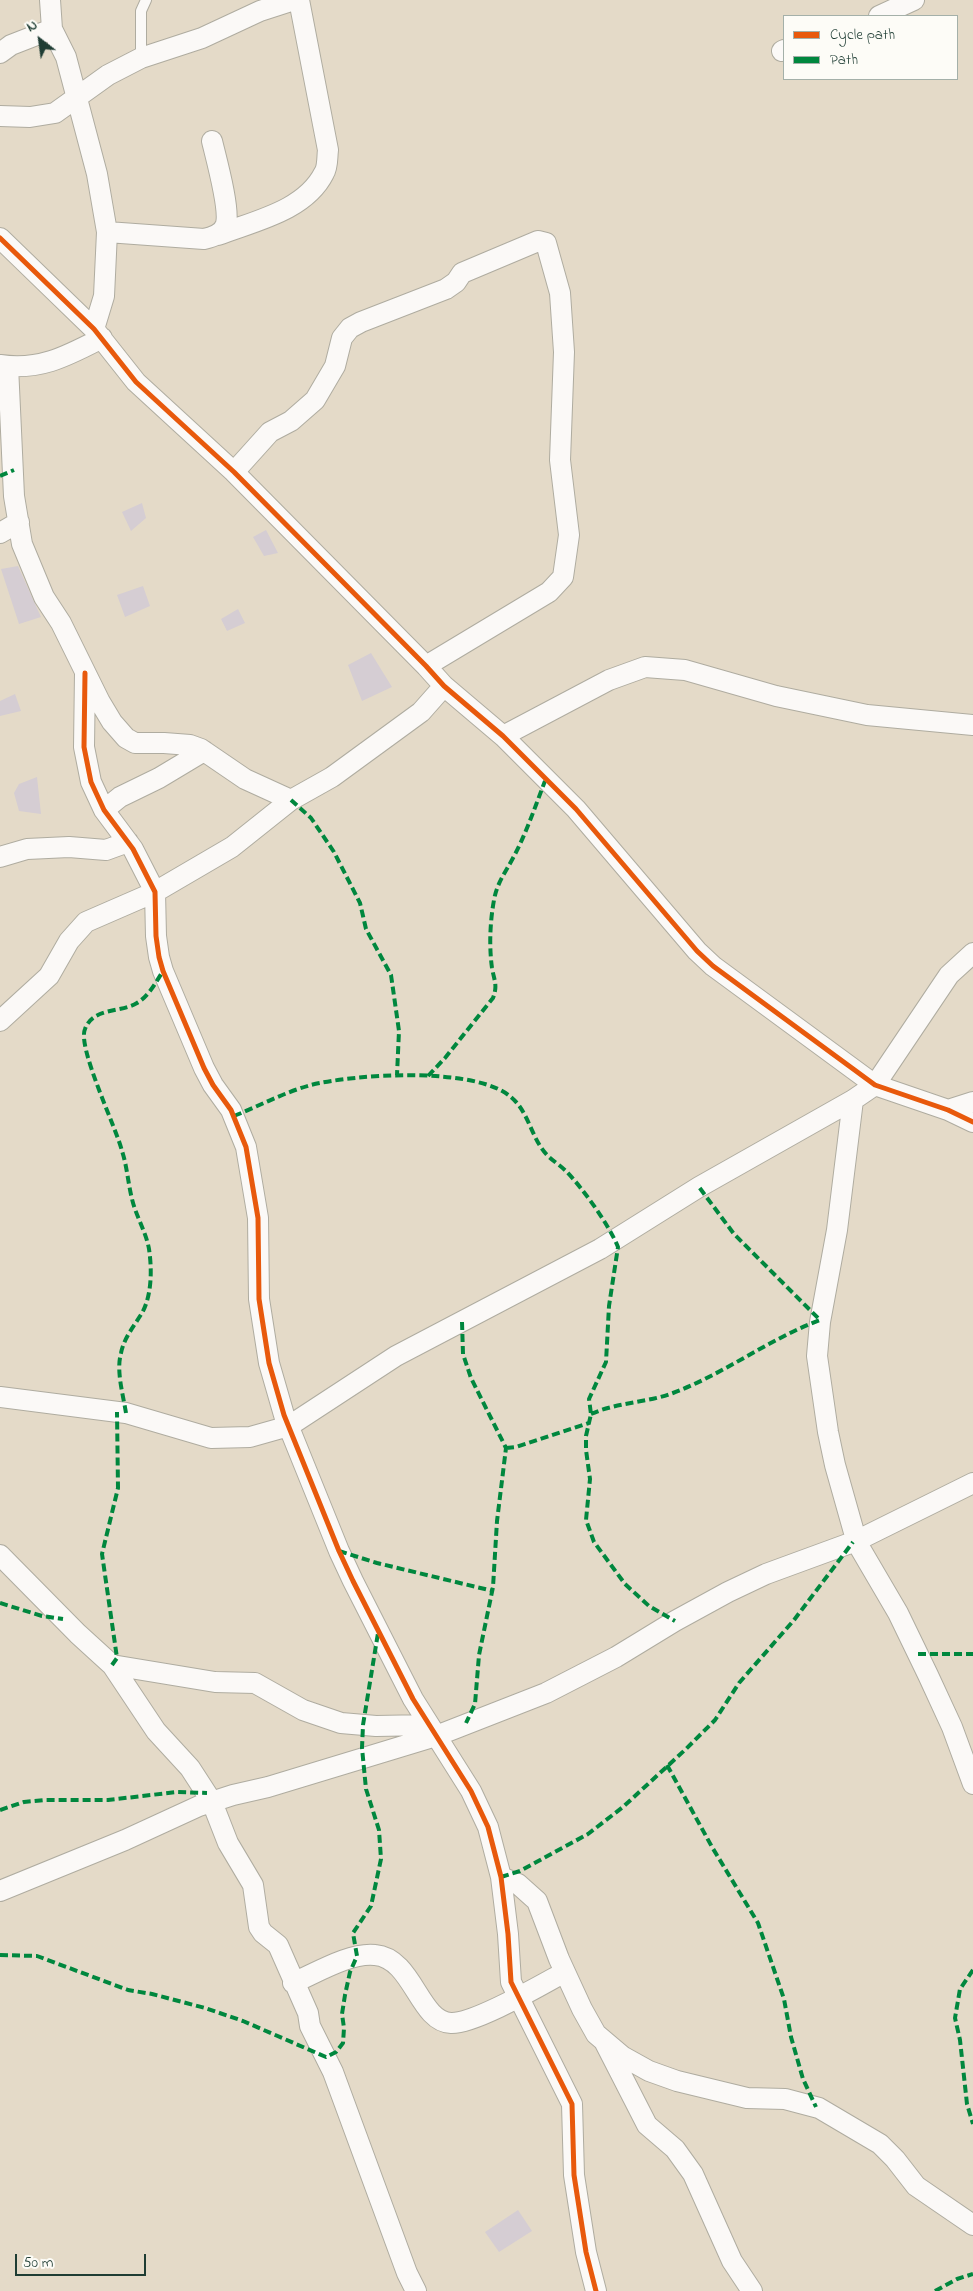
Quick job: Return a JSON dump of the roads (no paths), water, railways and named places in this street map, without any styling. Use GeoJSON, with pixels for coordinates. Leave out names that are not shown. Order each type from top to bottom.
{"type":"FeatureCollection","features":[{"type":"Feature","properties":{"kind":"street"},"geometry":{"type":"LineString","coordinates":[[50,0],[52,29],[66,57],[97,174],[107,232],[104,296],[98,333],[56,360],[32,367],[4,366],[14,496],[22,544],[34,577],[61,623],[100,702],[112,722],[126,738],[135,743],[190,746],[204,751],[245,778],[291,800]]}},
{"type":"Feature","properties":{"kind":"street"},"geometry":{"type":"LineString","coordinates":[[0,116],[30,117],[55,113],[76,100],[108,75],[141,58],[202,38],[260,10],[294,0]]}},
{"type":"Feature","properties":{"kind":"street"},"geometry":{"type":"LineString","coordinates":[[107,232],[204,239],[297,204],[315,188],[326,171],[328,150],[299,0]]}},
{"type":"Feature","properties":{"kind":"street"},"geometry":{"type":"LineString","coordinates":[[881,15],[914,0]]}},
{"type":"Feature","properties":{"kind":"street"},"geometry":{"type":"LineString","coordinates":[[0,53],[11,45],[52,29]]}},
{"type":"Feature","properties":{"kind":"street"},"geometry":{"type":"LineString","coordinates":[[212,141],[224,197],[226,224],[218,235]]}},
{"type":"Feature","properties":{"kind":"street"},"geometry":{"type":"LineString","coordinates":[[0,238],[98,333],[136,382],[234,472],[444,686],[503,736],[576,809],[697,951],[713,966],[875,1085],[948,1110],[973,1122]]}},
{"type":"Feature","properties":{"kind":"street"},"geometry":{"type":"LineString","coordinates":[[234,472],[270,432],[291,421],[315,400],[335,366],[342,338],[350,328],[446,288],[456,282],[462,273],[538,241],[546,243],[560,293],[564,352],[560,460],[570,535],[563,577],[549,592],[426,666]]}},
{"type":"Feature","properties":{"kind":"street"},"geometry":{"type":"LineString","coordinates":[[0,532],[19,522]]}},
{"type":"Feature","properties":{"kind":"street"},"geometry":{"type":"LineString","coordinates":[[503,736],[609,680],[645,667],[685,670],[776,696],[867,715],[973,725]]}},
{"type":"Feature","properties":{"kind":"street"},"geometry":{"type":"LineString","coordinates":[[85,673],[84,747],[91,782],[104,810],[128,842],[155,892],[158,957],[204,1068],[231,1110],[246,1147],[258,1218],[259,1299],[269,1363],[279,1401],[339,1552],[401,1677],[471,1791],[488,1827],[501,1877],[512,1982],[572,2104],[574,2175],[586,2252],[596,2291]]}},
{"type":"Feature","properties":{"kind":"street"},"geometry":{"type":"LineString","coordinates":[[0,1022],[49,976],[69,940],[86,922],[155,892],[232,847],[291,800],[332,777],[421,712],[444,686]]}},
{"type":"Feature","properties":{"kind":"street"},"geometry":{"type":"LineString","coordinates":[[104,810],[120,797],[159,778],[204,751]]}},
{"type":"Feature","properties":{"kind":"street"},"geometry":{"type":"LineString","coordinates":[[0,857],[14,851],[27,849],[69,847],[106,850],[128,842]]}},
{"type":"Feature","properties":{"kind":"street"},"geometry":{"type":"LineString","coordinates":[[0,1396],[126,1413],[211,1438],[250,1438],[289,1426],[396,1356],[600,1249],[699,1187],[853,1100],[875,1085],[949,975],[973,953]]}},
{"type":"Feature","properties":{"kind":"street"},"geometry":{"type":"LineString","coordinates":[[853,1100],[837,1230],[820,1322],[817,1356],[835,1465],[856,1541],[898,1613],[928,1675],[952,1727],[973,1784]]}},
{"type":"Feature","properties":{"kind":"street"},"geometry":{"type":"LineString","coordinates":[[948,1110],[973,1102]]}},
{"type":"Feature","properties":{"kind":"street"},"geometry":{"type":"LineString","coordinates":[[0,1891],[212,1802],[268,1788],[432,1730],[546,1693],[584,1675],[680,1618],[766,1574],[856,1541],[973,1483]]}},
{"type":"Feature","properties":{"kind":"street"},"geometry":{"type":"LineString","coordinates":[[0,1555],[78,1634],[112,1664],[156,1731],[177,1751],[212,1802],[228,1842],[253,1886],[259,1927],[263,1933],[278,1945],[308,2013],[310,2026],[333,2072],[407,2273],[416,2291]]}},
{"type":"Feature","properties":{"kind":"street"},"geometry":{"type":"LineString","coordinates":[[112,1664],[216,1682],[255,1683],[304,1710],[341,1722],[432,1730]]}},
{"type":"Feature","properties":{"kind":"street"},"geometry":{"type":"LineString","coordinates":[[501,1877],[518,1884],[537,1901],[582,2009],[596,2034],[622,2056],[649,2071],[678,2081],[747,2098],[785,2099],[802,2102],[836,2116],[880,2144],[895,2159],[916,2186],[973,2225]]}},
{"type":"Feature","properties":{"kind":"street"},"geometry":{"type":"LineString","coordinates":[[294,1983],[355,1957],[374,1954],[393,1961],[409,1979],[432,2013],[441,2021],[450,2023],[463,2022],[499,2007],[565,1972]]}},
{"type":"Feature","properties":{"kind":"street"},"geometry":{"type":"LineString","coordinates":[[603,2039],[618,2074],[647,2125],[675,2149],[693,2174],[732,2260],[752,2291]]}},
{"type":"Feature","properties":{"kind":"lane"},"geometry":{"type":"LineString","coordinates":[[141,58],[141,12],[146,0]]}}]}
